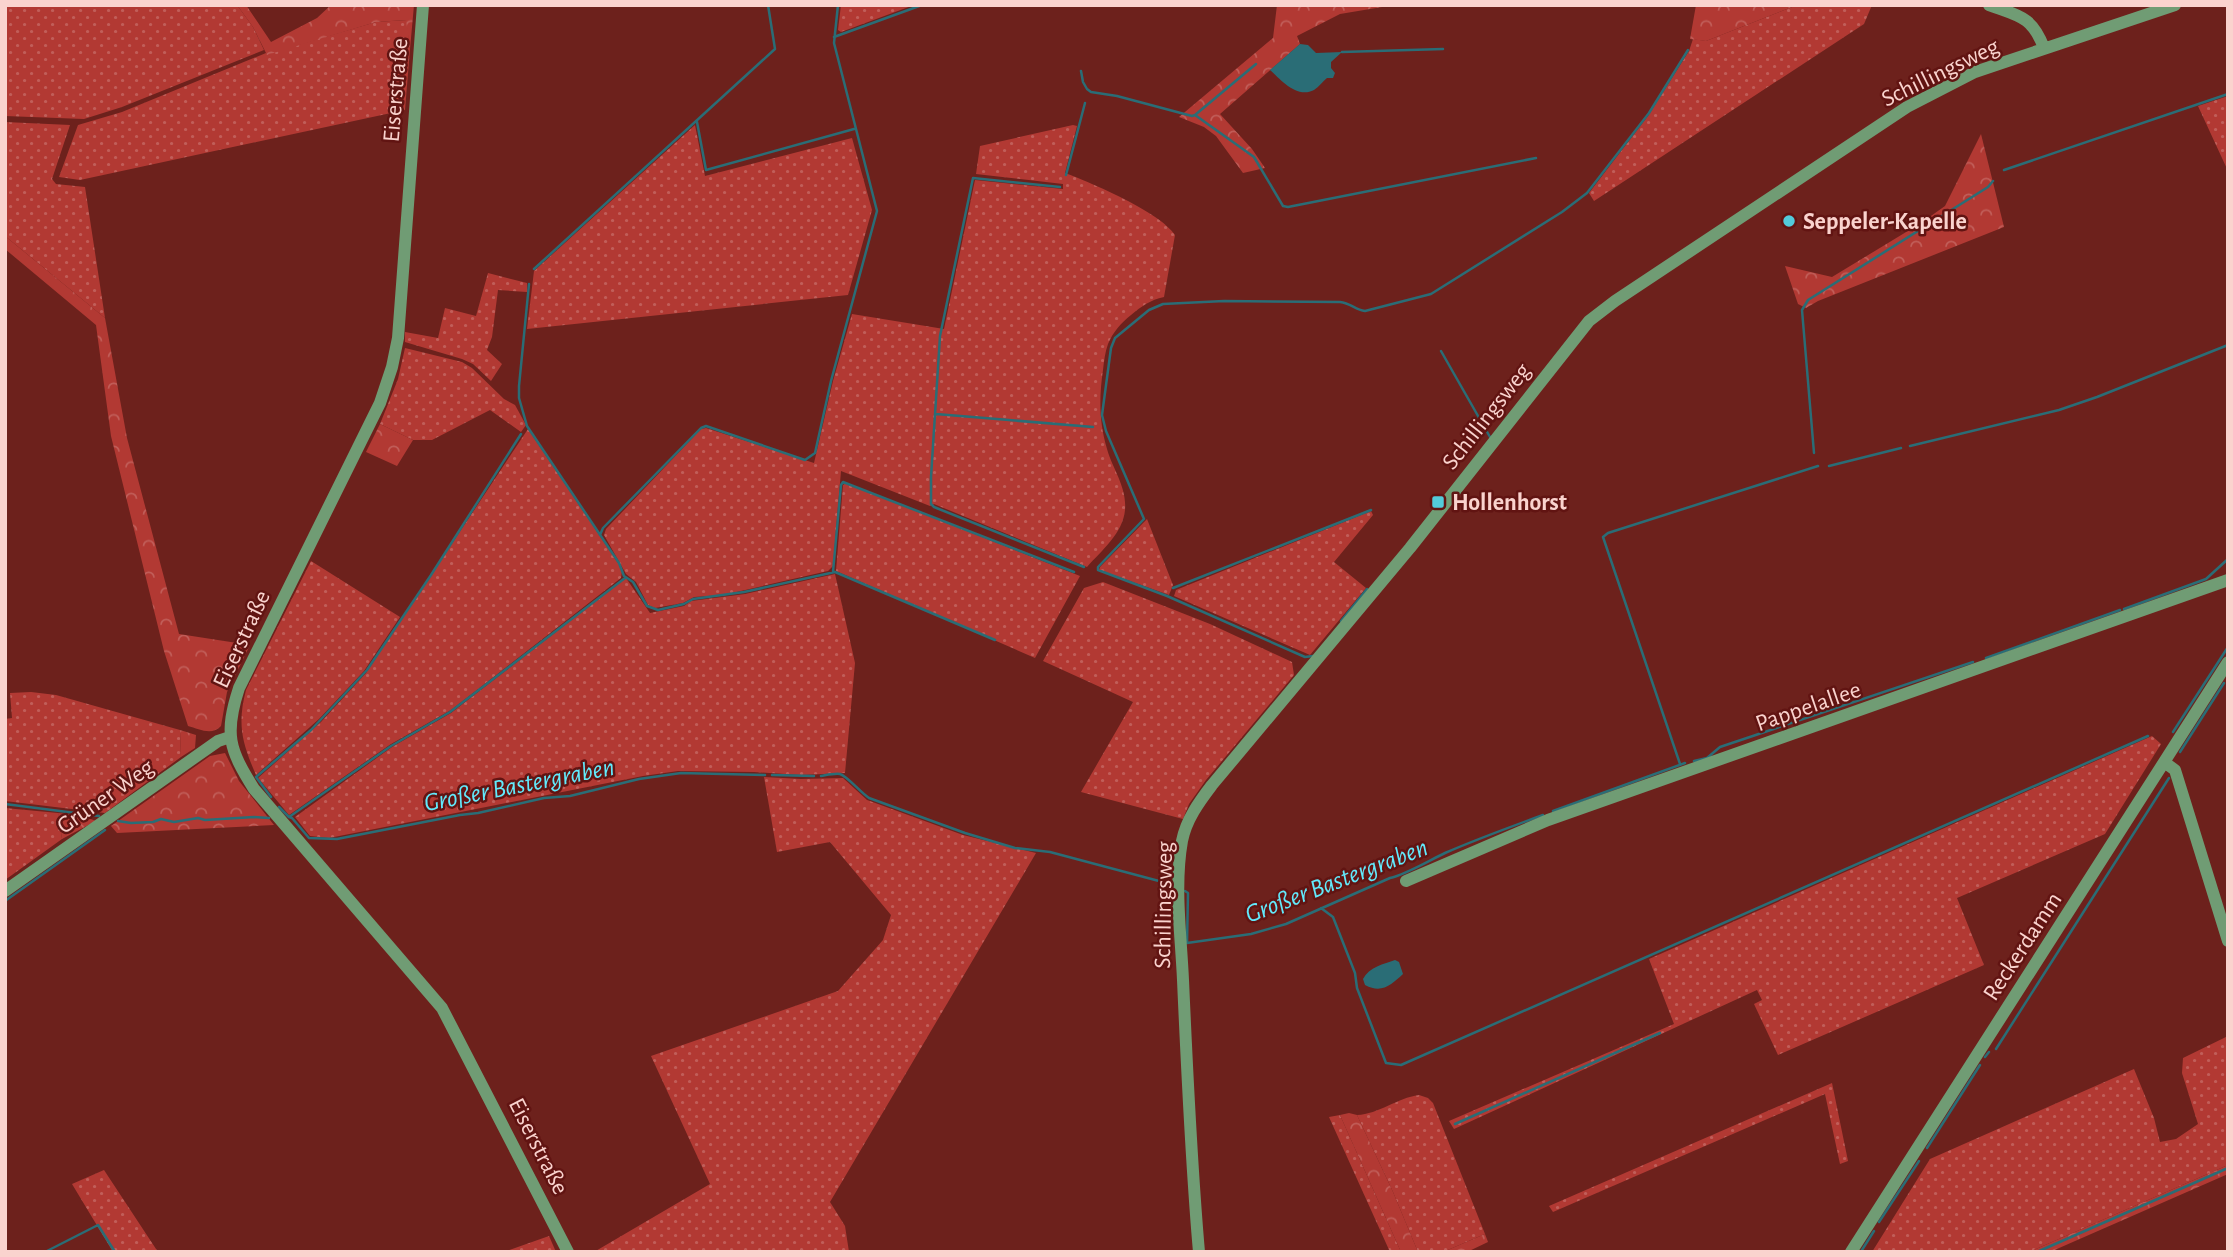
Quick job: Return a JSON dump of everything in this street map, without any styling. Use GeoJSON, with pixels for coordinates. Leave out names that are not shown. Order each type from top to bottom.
{"type":"FeatureCollection","features":[{"type":"Feature","properties":{"kind":"street","name":"Eiserstraße"},"geometry":{"type":"LineString","coordinates":[[424,5],[398,338],[392,367],[380,403],[239,688],[230,714],[230,737],[238,763],[254,789],[442,1008],[568,1252]]}},
{"type":"Feature","properties":{"kind":"street"},"geometry":{"type":"LineString","coordinates":[[1989,5],[2026,19],[2038,33],[2044,48]]}},
{"type":"Feature","properties":{"kind":"street","name":"Schillingsweg"},"geometry":{"type":"LineString","coordinates":[[1199,1252],[1189,1126],[1180,860],[1188,822],[1212,785],[1410,548],[1589,321],[1626,293],[1906,107],[1975,72],[2175,5]]}},
{"type":"Feature","properties":{"kind":"street","name":"Pappelallee"},"geometry":{"type":"LineString","coordinates":[[1406,881],[1548,820],[2228,580]]}},
{"type":"Feature","properties":{"kind":"street","name":"Reckerdamm"},"geometry":{"type":"LineString","coordinates":[[1851,1252],[2228,662]]}},
{"type":"Feature","properties":{"kind":"street","name":"Grüner Weg"},"geometry":{"type":"LineString","coordinates":[[5,891],[218,741],[230,737]]}},
{"type":"Feature","properties":{"kind":"street"},"geometry":{"type":"LineString","coordinates":[[2164,762],[2175,770],[2228,941]]}},
{"type":"Feature","properties":{"kind":"green space"},"geometry":{"type":"Polygon","coordinates":[[[5,5],[237,5],[253,27],[264,50],[122,107],[84,119],[5,116],[5,5]]]}},
{"type":"Feature","properties":{"kind":"green space"},"geometry":{"type":"Polygon","coordinates":[[[237,5],[246,5],[271,42],[317,18],[331,5],[414,5],[410,49],[406,20],[376,22],[267,55],[253,27],[237,5]]]}},
{"type":"Feature","properties":{"kind":"green space"},"geometry":{"type":"Polygon","coordinates":[[[841,5],[914,5],[841,32],[838,30],[841,5]]]}},
{"type":"Feature","properties":{"kind":"green space"},"geometry":{"type":"Polygon","coordinates":[[[1277,5],[1394,5],[1340,14],[1297,36],[1300,44],[1220,114],[1252,149],[1265,168],[1243,173],[1216,136],[1204,127],[1179,117],[1273,38],[1277,5]]]}},
{"type":"Feature","properties":{"kind":"green space"},"geometry":{"type":"Polygon","coordinates":[[[1696,5],[1797,5],[1706,41],[1690,39],[1696,5]]]}},
{"type":"Feature","properties":{"kind":"green space"},"geometry":{"type":"Polygon","coordinates":[[[1797,5],[1872,5],[1864,24],[1594,201],[1589,193],[1648,116],[1689,51],[1693,39],[1706,41],[1797,5]]]}},
{"type":"Feature","properties":{"kind":"green space"},"geometry":{"type":"Polygon","coordinates":[[[407,20],[410,49],[405,110],[80,180],[59,177],[78,125],[122,112],[266,53],[376,22],[407,20]]]}},
{"type":"Feature","properties":{"kind":"green space"},"geometry":{"type":"Polygon","coordinates":[[[2228,96],[2228,171],[2198,106],[2228,96]]]}},
{"type":"Feature","properties":{"kind":"green space"},"geometry":{"type":"Polygon","coordinates":[[[5,122],[70,125],[52,179],[56,184],[85,187],[105,318],[5,236],[5,122]]]}},
{"type":"Feature","properties":{"kind":"green space"},"geometry":{"type":"Polygon","coordinates":[[[695,125],[705,176],[852,138],[872,210],[848,295],[527,329],[534,271],[695,125]]]}},
{"type":"Feature","properties":{"kind":"green space"},"geometry":{"type":"Polygon","coordinates":[[[1077,126],[1065,173],[1141,208],[1175,235],[1164,297],[1146,304],[1124,321],[1112,336],[1105,353],[1100,400],[1102,429],[1122,486],[1125,510],[1116,534],[1105,548],[1087,567],[934,504],[930,506],[841,471],[833,566],[828,571],[723,595],[694,597],[683,603],[655,608],[648,605],[636,582],[626,574],[604,535],[606,529],[701,429],[706,428],[814,463],[852,314],[944,329],[975,180],[1063,189],[1063,184],[976,174],[980,146],[1077,126]]]}},
{"type":"Feature","properties":{"kind":"green space"},"geometry":{"type":"Polygon","coordinates":[[[1981,134],[2004,227],[1806,308],[1798,304],[1785,266],[1832,277],[1921,223],[1945,206],[1981,134]]]}},
{"type":"Feature","properties":{"kind":"green space"},"geometry":{"type":"Polygon","coordinates":[[[5,236],[105,318],[127,438],[179,634],[250,645],[227,692],[221,726],[214,731],[188,726],[164,651],[111,436],[96,325],[5,249],[5,236]]]}},
{"type":"Feature","properties":{"kind":"green space"},"geometry":{"type":"Polygon","coordinates":[[[488,273],[527,283],[527,292],[498,290],[492,337],[487,350],[502,364],[491,381],[473,364],[462,359],[405,342],[405,332],[438,338],[445,308],[476,316],[488,273]]]}},
{"type":"Feature","properties":{"kind":"green space"},"geometry":{"type":"Polygon","coordinates":[[[405,348],[462,362],[472,368],[504,399],[515,405],[526,425],[521,432],[490,410],[432,440],[413,440],[380,424],[398,379],[405,348]]]}},
{"type":"Feature","properties":{"kind":"green space"},"geometry":{"type":"Polygon","coordinates":[[[380,424],[413,440],[397,466],[366,452],[380,424]]]}},
{"type":"Feature","properties":{"kind":"green space"},"geometry":{"type":"Polygon","coordinates":[[[528,429],[618,563],[622,571],[621,578],[451,710],[391,744],[289,815],[258,778],[321,722],[366,673],[528,429]]]}},
{"type":"Feature","properties":{"kind":"green space"},"geometry":{"type":"Polygon","coordinates":[[[846,483],[1080,576],[1035,658],[836,571],[843,485],[846,483]]]}},
{"type":"Feature","properties":{"kind":"green space"},"geometry":{"type":"Polygon","coordinates":[[[1371,511],[1373,515],[1334,562],[1366,588],[1310,655],[1174,596],[1176,590],[1371,511]]]}},
{"type":"Feature","properties":{"kind":"green space"},"geometry":{"type":"Polygon","coordinates":[[[1147,519],[1173,585],[1169,595],[1099,570],[1147,519]]]}},
{"type":"Feature","properties":{"kind":"green space"},"geometry":{"type":"Polygon","coordinates":[[[311,561],[400,617],[364,671],[319,719],[256,775],[242,733],[246,690],[311,561]]]}},
{"type":"Feature","properties":{"kind":"green space"},"geometry":{"type":"Polygon","coordinates":[[[835,574],[855,663],[845,773],[801,775],[678,771],[329,838],[310,836],[295,817],[392,747],[451,713],[626,578],[650,613],[684,606],[691,601],[745,594],[835,574]]]}},
{"type":"Feature","properties":{"kind":"green space"},"geometry":{"type":"Polygon","coordinates":[[[1103,582],[1210,624],[1292,662],[1294,675],[1206,780],[1189,804],[1183,819],[1081,792],[1133,702],[1043,661],[1084,588],[1103,582]]]}},
{"type":"Feature","properties":{"kind":"green space"},"geometry":{"type":"Polygon","coordinates":[[[10,693],[56,695],[180,730],[181,757],[105,813],[5,801],[5,719],[12,718],[10,693]]]}},
{"type":"Feature","properties":{"kind":"green space"},"geometry":{"type":"Polygon","coordinates":[[[180,730],[196,735],[195,748],[181,757],[180,730]]]}},
{"type":"Feature","properties":{"kind":"green space"},"geometry":{"type":"Polygon","coordinates":[[[2152,736],[2161,744],[2105,834],[1957,898],[1984,965],[1778,1055],[1754,1004],[1762,1000],[1757,990],[1454,1129],[1449,1121],[1674,1024],[1649,959],[2152,736]]]}},
{"type":"Feature","properties":{"kind":"green space"},"geometry":{"type":"Polygon","coordinates":[[[225,753],[239,781],[274,825],[117,833],[111,826],[210,756],[225,753]]]}},
{"type":"Feature","properties":{"kind":"green space"},"geometry":{"type":"Polygon","coordinates":[[[764,777],[843,778],[867,800],[963,835],[1036,853],[830,1202],[845,1226],[849,1252],[594,1252],[710,1184],[651,1056],[838,991],[883,940],[891,915],[830,842],[777,852],[764,777]]]}},
{"type":"Feature","properties":{"kind":"green space"},"geometry":{"type":"Polygon","coordinates":[[[5,808],[58,813],[62,839],[5,880],[5,808]]]}},
{"type":"Feature","properties":{"kind":"green space"},"geometry":{"type":"Polygon","coordinates":[[[58,813],[80,815],[96,821],[62,839],[58,813]]]}},
{"type":"Feature","properties":{"kind":"green space"},"geometry":{"type":"Polygon","coordinates":[[[2228,1036],[2228,1165],[2029,1252],[1872,1252],[1930,1159],[2134,1069],[2154,1118],[2160,1142],[2176,1139],[2198,1124],[2182,1073],[2183,1058],[2228,1036]]]}},
{"type":"Feature","properties":{"kind":"green space"},"geometry":{"type":"Polygon","coordinates":[[[1832,1083],[1848,1161],[1840,1164],[1825,1094],[1553,1212],[1549,1206],[1832,1083]]]}},
{"type":"Feature","properties":{"kind":"green space"},"geometry":{"type":"Polygon","coordinates":[[[1419,1095],[1433,1103],[1485,1234],[1443,1252],[1418,1252],[1357,1115],[1419,1095]]]}},
{"type":"Feature","properties":{"kind":"green space"},"geometry":{"type":"Polygon","coordinates":[[[1340,1115],[1401,1252],[1390,1252],[1329,1117],[1340,1115]]]}},
{"type":"Feature","properties":{"kind":"green space"},"geometry":{"type":"Polygon","coordinates":[[[1340,1115],[1357,1115],[1418,1252],[1401,1252],[1340,1115]]]}},
{"type":"Feature","properties":{"kind":"green space"},"geometry":{"type":"Polygon","coordinates":[[[2228,1165],[2228,1174],[2050,1252],[2029,1252],[2228,1165]]]}},
{"type":"Feature","properties":{"kind":"green space"},"geometry":{"type":"Polygon","coordinates":[[[104,1170],[158,1252],[113,1252],[72,1184],[104,1170]]]}},
{"type":"Feature","properties":{"kind":"green space"},"geometry":{"type":"Polygon","coordinates":[[[1485,1234],[1488,1242],[1467,1252],[1443,1252],[1485,1234]]]}},
{"type":"Feature","properties":{"kind":"green space"},"geometry":{"type":"Polygon","coordinates":[[[549,1236],[556,1252],[504,1252],[549,1236]]]}},
{"type":"Feature","properties":{"kind":"water"},"geometry":{"type":"Polygon","coordinates":[[[1300,44],[1308,45],[1316,53],[1342,52],[1331,62],[1335,73],[1333,78],[1327,78],[1316,89],[1308,92],[1290,87],[1270,70],[1300,44]]]}},
{"type":"Feature","properties":{"kind":"water"},"geometry":{"type":"Polygon","coordinates":[[[1395,960],[1399,962],[1403,974],[1394,982],[1376,989],[1365,985],[1363,979],[1369,972],[1395,960]]]}},
{"type":"Feature","properties":{"kind":"waterway"},"geometry":{"type":"LineString","coordinates":[[534,269],[775,49],[768,5]]}},
{"type":"Feature","properties":{"kind":"waterway"},"geometry":{"type":"LineString","coordinates":[[600,535],[603,528],[706,426],[805,460],[815,453],[831,381],[877,211],[834,43],[838,5]]}},
{"type":"Feature","properties":{"kind":"waterway"},"geometry":{"type":"LineString","coordinates":[[834,37],[922,5]]}},
{"type":"Feature","properties":{"kind":"waterway"},"geometry":{"type":"LineString","coordinates":[[1342,52],[1443,49]]}},
{"type":"Feature","properties":{"kind":"waterway"},"geometry":{"type":"LineString","coordinates":[[1313,656],[1305,657],[1167,596],[1098,570],[1144,519],[1106,431],[1102,415],[1111,348],[1115,338],[1149,310],[1163,304],[1224,301],[1340,302],[1365,311],[1431,294],[1562,212],[1587,193],[1649,113],[1688,50]]}},
{"type":"Feature","properties":{"kind":"waterway"},"geometry":{"type":"LineString","coordinates":[[1081,71],[1083,82],[1091,92],[1117,96],[1192,116],[1256,64]]}},
{"type":"Feature","properties":{"kind":"waterway"},"geometry":{"type":"LineString","coordinates":[[2004,170],[2228,94]]}},
{"type":"Feature","properties":{"kind":"waterway"},"geometry":{"type":"LineString","coordinates":[[1066,175],[1085,103]]}},
{"type":"Feature","properties":{"kind":"waterway"},"geometry":{"type":"LineString","coordinates":[[1195,115],[1254,157],[1283,206],[1288,207],[1536,158]]}},
{"type":"Feature","properties":{"kind":"waterway"},"geometry":{"type":"LineString","coordinates":[[697,122],[706,170],[854,129]]}},
{"type":"Feature","properties":{"kind":"waterway"},"geometry":{"type":"LineString","coordinates":[[1060,187],[973,178],[940,336],[931,504],[1084,567]]}},
{"type":"Feature","properties":{"kind":"waterway"},"geometry":{"type":"LineString","coordinates":[[1814,453],[1802,310],[1808,300],[1988,187],[1993,181]]}},
{"type":"Feature","properties":{"kind":"waterway"},"geometry":{"type":"LineString","coordinates":[[529,284],[519,386],[519,398],[527,426],[619,563],[624,576],[633,582],[647,606],[658,610],[693,599],[744,592],[835,572],[995,640]]}},
{"type":"Feature","properties":{"kind":"waterway"},"geometry":{"type":"LineString","coordinates":[[1910,446],[2059,410],[2228,345]]}},
{"type":"Feature","properties":{"kind":"waterway"},"geometry":{"type":"LineString","coordinates":[[1441,351],[1490,437]]}},
{"type":"Feature","properties":{"kind":"waterway"},"geometry":{"type":"LineString","coordinates":[[936,414],[1093,427]]}},
{"type":"Feature","properties":{"kind":"waterway"},"geometry":{"type":"LineString","coordinates":[[271,797],[256,777],[311,730],[367,670],[521,434]]}},
{"type":"Feature","properties":{"kind":"waterway"},"geometry":{"type":"LineString","coordinates":[[1829,466],[1901,448]]}},
{"type":"Feature","properties":{"kind":"waterway"},"geometry":{"type":"LineString","coordinates":[[1680,764],[1603,537],[1608,533],[1818,466]]}},
{"type":"Feature","properties":{"kind":"waterway"},"geometry":{"type":"LineString","coordinates":[[833,572],[843,482],[1074,572]]}},
{"type":"Feature","properties":{"kind":"waterway"},"geometry":{"type":"LineString","coordinates":[[1173,588],[1371,510]]}},
{"type":"Feature","properties":{"kind":"waterway","name":"Großer Bastergraben"},"geometry":{"type":"LineString","coordinates":[[2124,609],[2206,579],[2228,559]]}},
{"type":"Feature","properties":{"kind":"waterway"},"geometry":{"type":"LineString","coordinates":[[289,817],[391,746],[450,712],[625,578]]}},
{"type":"Feature","properties":{"kind":"waterway"},"geometry":{"type":"LineString","coordinates":[[1341,621],[1367,589]]}},
{"type":"Feature","properties":{"kind":"waterway","name":"Großer Bastergraben"},"geometry":{"type":"LineString","coordinates":[[1986,658],[2120,610]]}},
{"type":"Feature","properties":{"kind":"waterway"},"geometry":{"type":"LineString","coordinates":[[2173,732],[2228,647]]}},
{"type":"Feature","properties":{"kind":"waterway","name":"Großer Bastergraben"},"geometry":{"type":"LineString","coordinates":[[1694,761],[1707,758],[1720,747],[1973,662]]}},
{"type":"Feature","properties":{"kind":"waterway"},"geometry":{"type":"LineString","coordinates":[[2180,752],[2224,683]]}},
{"type":"Feature","properties":{"kind":"waterway"},"geometry":{"type":"LineString","coordinates":[[1321,908],[1333,917],[1386,1063],[1401,1065],[2148,736]]}},
{"type":"Feature","properties":{"kind":"waterway","name":"Großer Bastergraben"},"geometry":{"type":"LineString","coordinates":[[1553,811],[1685,763]]}},
{"type":"Feature","properties":{"kind":"waterway","name":"Großer Bastergraben"},"geometry":{"type":"LineString","coordinates":[[279,807],[309,838],[337,839],[544,798],[570,796],[639,779],[681,773],[765,775]]}},
{"type":"Feature","properties":{"kind":"waterway","name":"Großer Bastergraben"},"geometry":{"type":"LineString","coordinates":[[821,776],[840,774],[869,798],[965,833],[1015,848],[1050,852],[1174,885]]}},
{"type":"Feature","properties":{"kind":"waterway","name":"Großer Bastergraben"},"geometry":{"type":"LineString","coordinates":[[772,775],[814,776]]}},
{"type":"Feature","properties":{"kind":"waterway"},"geometry":{"type":"LineString","coordinates":[[1996,1049],[2169,778]]}},
{"type":"Feature","properties":{"kind":"waterway","name":"Großer Bastergraben"},"geometry":{"type":"LineString","coordinates":[[5,804],[99,816]]}},
{"type":"Feature","properties":{"kind":"waterway","name":"Großer Bastergraben"},"geometry":{"type":"LineString","coordinates":[[1185,891],[1188,893],[1187,943],[1251,934],[1286,924],[1445,853],[1543,815]]}},
{"type":"Feature","properties":{"kind":"waterway","name":"Großer Bastergraben"},"geometry":{"type":"LineString","coordinates":[[118,821],[131,823],[161,819],[174,822],[198,818],[269,818]]}},
{"type":"Feature","properties":{"kind":"waterway"},"geometry":{"type":"LineString","coordinates":[[5,901],[105,830]]}},
{"type":"Feature","properties":{"kind":"waterway"},"geometry":{"type":"LineString","coordinates":[[1455,1124],[1660,1033]]}},
{"type":"Feature","properties":{"kind":"waterway"},"geometry":{"type":"LineString","coordinates":[[1985,1057],[1989,1052]]}},
{"type":"Feature","properties":{"kind":"waterway"},"geometry":{"type":"LineString","coordinates":[[1927,1148],[1980,1065]]}},
{"type":"Feature","properties":{"kind":"waterway"},"geometry":{"type":"LineString","coordinates":[[1879,1222],[1919,1161]]}},
{"type":"Feature","properties":{"kind":"waterway"},"geometry":{"type":"LineString","coordinates":[[2037,1252],[2228,1168]]}},
{"type":"Feature","properties":{"kind":"waterway"},"geometry":{"type":"LineString","coordinates":[[45,1252],[98,1225],[115,1252]]}},
{"type":"Feature","properties":{"kind":"waterway"},"geometry":{"type":"LineString","coordinates":[[1862,1250],[1874,1231]]}},
{"type":"Feature","properties":{"kind":"place","name":"Seppeler-Kapelle"},"geometry":{"type":"Point","coordinates":[1789,221]}},
{"type":"Feature","properties":{"kind":"place","name":"Hollenhorst"},"geometry":{"type":"Point","coordinates":[1438,502]}}]}
